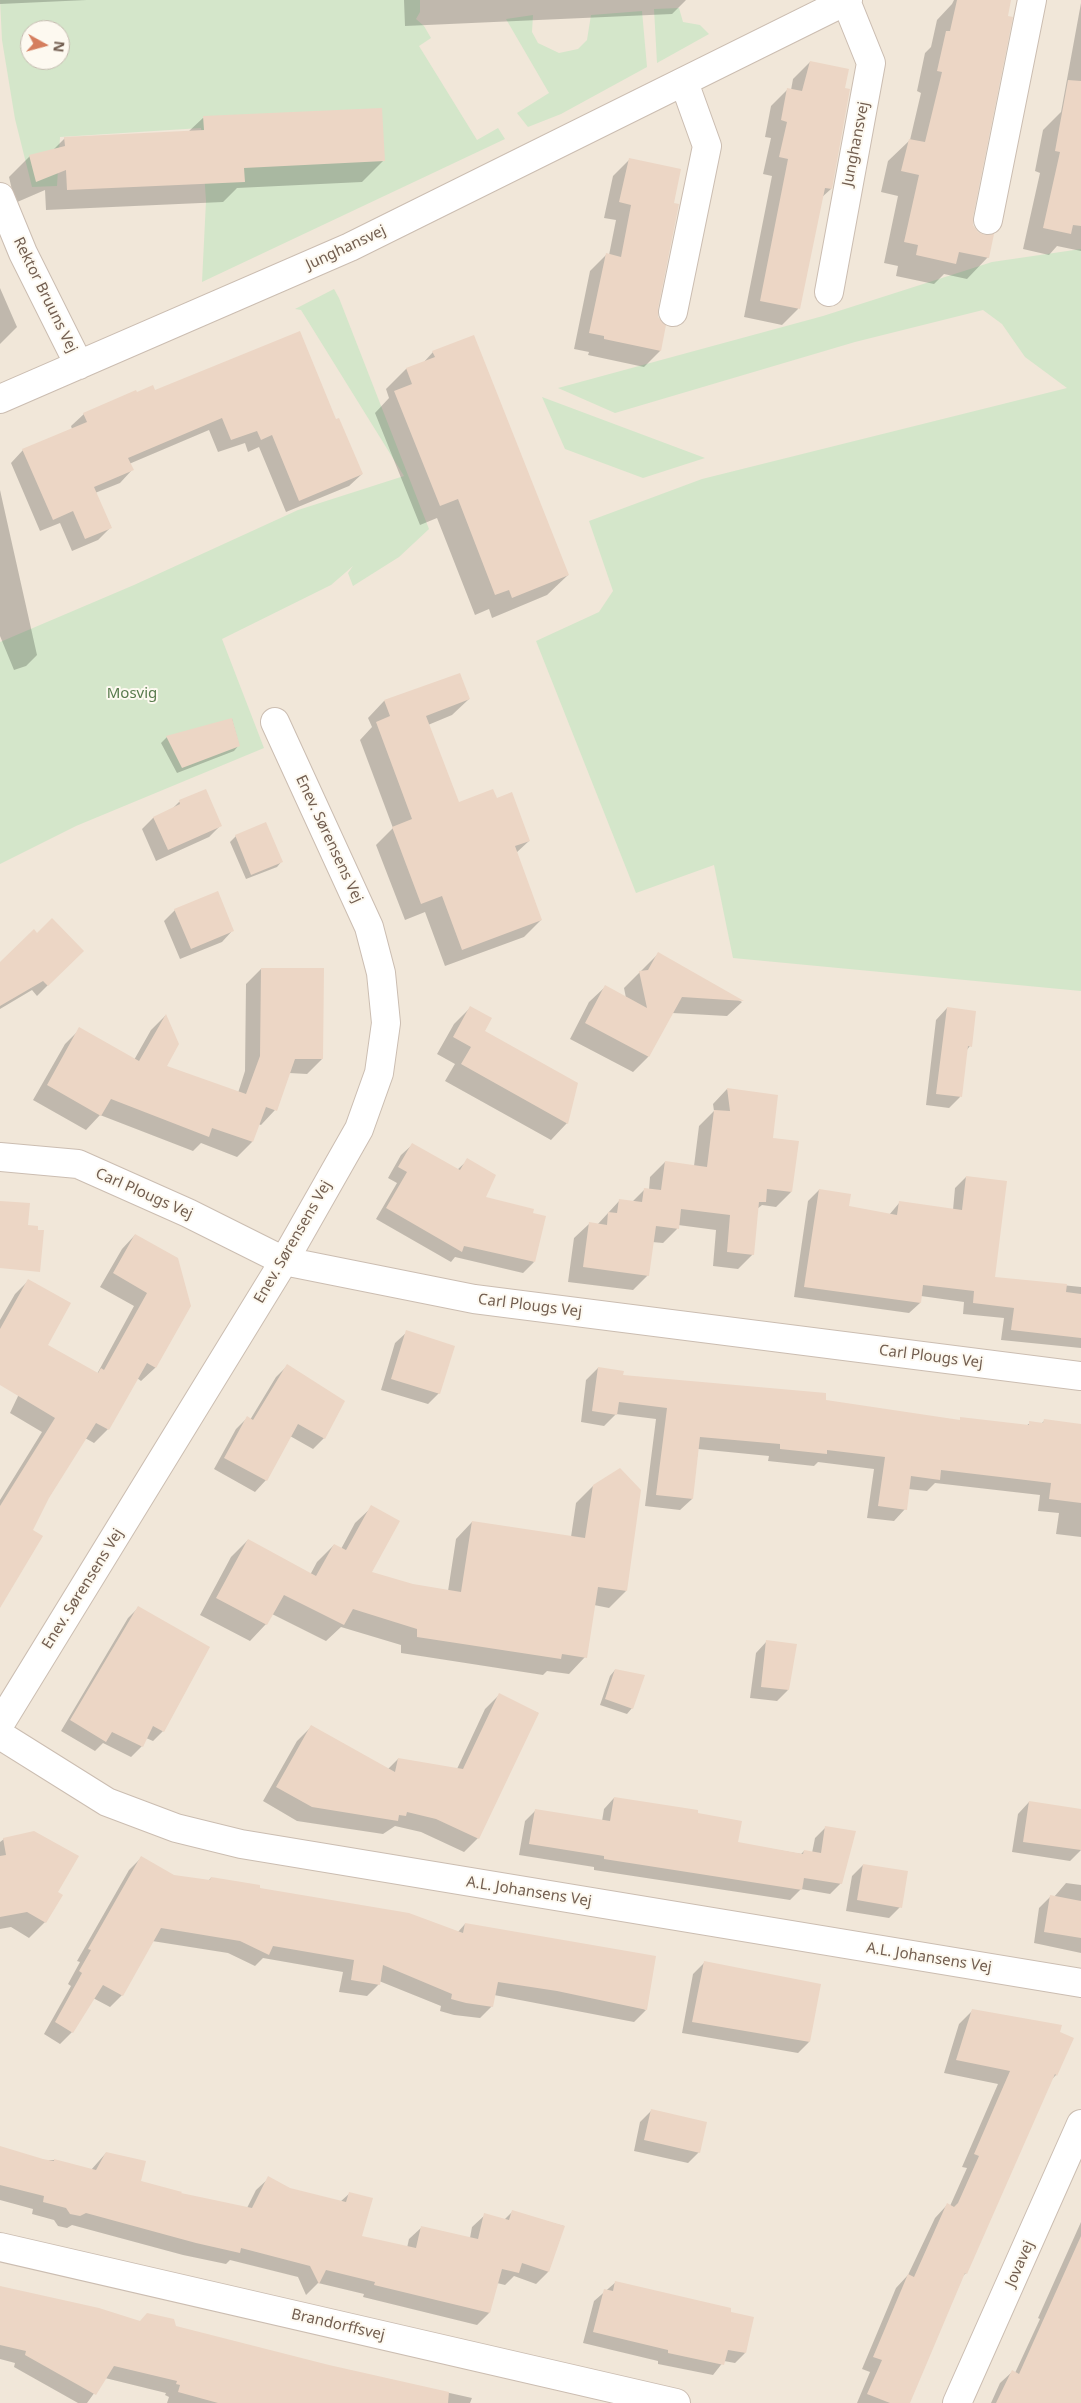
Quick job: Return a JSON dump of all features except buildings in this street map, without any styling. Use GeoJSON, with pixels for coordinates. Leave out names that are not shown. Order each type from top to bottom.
{"type":"FeatureCollection","features":[{"type":"Feature","properties":{"kind":"street","name":"Junghansvej"},"geometry":{"type":"LineString","coordinates":[[0,399],[350,247],[847,0],[871,64],[829,292]]}},
{"type":"Feature","properties":{"kind":"street"},"geometry":{"type":"LineString","coordinates":[[988,220],[1032,0]]}},
{"type":"Feature","properties":{"kind":"street"},"geometry":{"type":"LineString","coordinates":[[674,312],[707,146],[684,82]]}},
{"type":"Feature","properties":{"kind":"street","name":"Rektor Bruuns Vej"},"geometry":{"type":"LineString","coordinates":[[0,197],[23,253],[78,365]]}},
{"type":"Feature","properties":{"kind":"street","name":"Enev. Sørensens Vej"},"geometry":{"type":"LineString","coordinates":[[0,1724],[284,1261],[358,1129],[379,1073],[386,1023],[381,973],[369,927],[275,722]]}},
{"type":"Feature","properties":{"kind":"street","name":"Carl Plougs Vej"},"geometry":{"type":"LineString","coordinates":[[0,1157],[78,1164],[188,1214],[284,1261],[474,1298],[1081,1376]]}},
{"type":"Feature","properties":{"kind":"street","name":"A.L. Johansens Vej"},"geometry":{"type":"LineString","coordinates":[[0,1734],[107,1802],[176,1828],[241,1844],[1081,1984]]}},
{"type":"Feature","properties":{"kind":"street","name":"Jovavej"},"geometry":{"type":"LineString","coordinates":[[957,2403],[1081,2124]]}},
{"type":"Feature","properties":{"kind":"street","name":"Brandorffsvej"},"geometry":{"type":"LineString","coordinates":[[0,2247],[676,2403]]}},
{"type":"Feature","properties":{"kind":"shaded area"},"geometry":{"type":"Polygon","coordinates":[[[0,0],[1081,0],[1081,2403],[0,2403],[0,0]]]}},
{"type":"Feature","properties":{"kind":"green space"},"geometry":{"type":"Polygon","coordinates":[[[0,0],[420,0],[420,12],[416,19],[424,26],[431,38],[419,46],[477,140],[498,128],[505,139],[202,282],[206,201],[201,128],[60,137],[57,186],[32,187],[15,119],[2,40],[0,0]]]}},
{"type":"Feature","properties":{"kind":"green space"},"geometry":{"type":"Polygon","coordinates":[[[679,8],[683,22],[700,25],[709,34],[657,63],[654,9],[679,8]]]}},
{"type":"Feature","properties":{"kind":"green space"},"geometry":{"type":"Polygon","coordinates":[[[642,11],[647,67],[561,114],[528,127],[517,113],[549,93],[506,19],[533,15],[532,32],[538,43],[559,53],[578,49],[587,40],[591,15],[642,11]]]}},
{"type":"Feature","properties":{"kind":"green space"},"geometry":{"type":"Polygon","coordinates":[[[1081,249],[1081,991],[733,958],[714,865],[636,893],[536,641],[599,612],[613,591],[589,521],[702,479],[1067,388],[1025,357],[1002,324],[983,310],[855,342],[615,413],[558,388],[823,316],[992,262],[1081,249]]]}},
{"type":"Feature","properties":{"kind":"green space","name":"Mosvig"},"geometry":{"type":"Polygon","coordinates":[[[334,289],[429,529],[399,557],[353,586],[348,573],[353,566],[331,585],[222,639],[264,748],[76,826],[0,864],[0,642],[134,585],[298,510],[404,476],[301,310],[295,309],[334,289]]]}},
{"type":"Feature","properties":{"kind":"green space"},"geometry":{"type":"Polygon","coordinates":[[[542,397],[705,458],[643,478],[565,449],[542,397]]]}}]}
